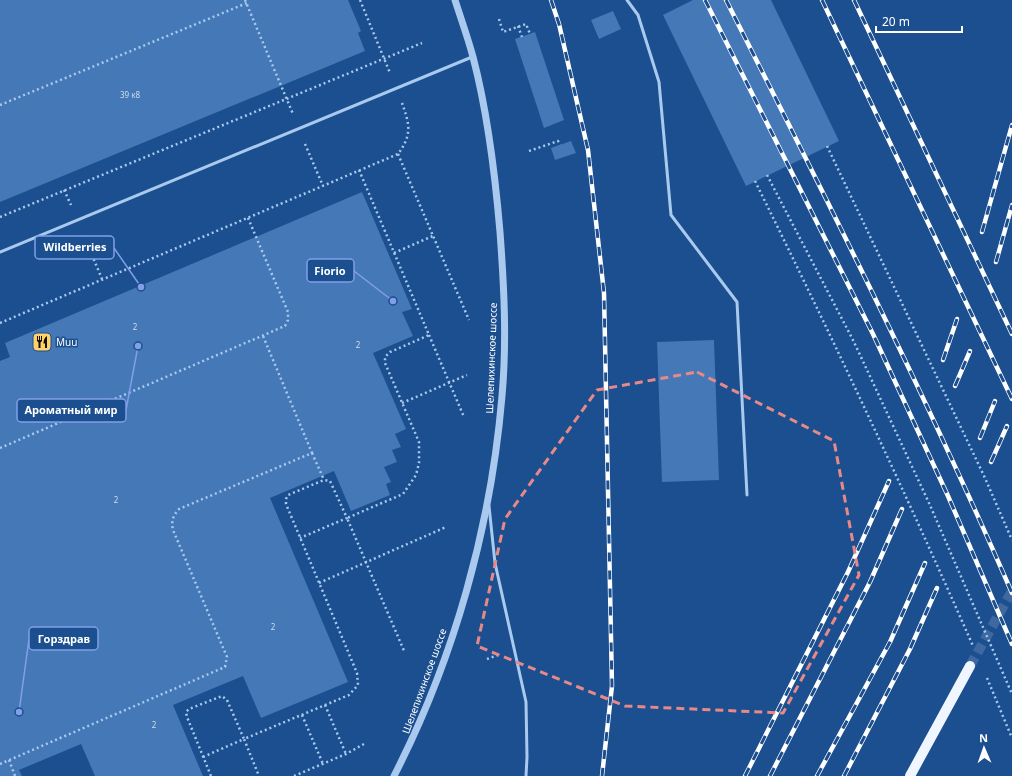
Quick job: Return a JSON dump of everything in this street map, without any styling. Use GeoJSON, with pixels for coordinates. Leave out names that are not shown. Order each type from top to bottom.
{"type":"FeatureCollection","features":[{"type":"Feature","properties":{"kind":"main road"},"geometry":{"type":"LineString","coordinates":[[910,776],[970,666]]}},
{"type":"Feature","properties":{"kind":"street","name":"Шелепихинское шоссе"},"geometry":{"type":"LineString","coordinates":[[394,776],[414,738],[443,664],[473,562],[488,494],[502,396],[504,283],[496,176],[473,57],[455,0]]}},
{"type":"Feature","properties":{"kind":"lane"},"geometry":{"type":"LineString","coordinates":[[627,0],[638,15],[659,82],[671,215],[737,302],[747,495]]}},
{"type":"Feature","properties":{"kind":"lane"},"geometry":{"type":"LineString","coordinates":[[0,252],[473,57]]}},
{"type":"Feature","properties":{"kind":"lane"},"geometry":{"type":"LineString","coordinates":[[488,494],[495,562],[526,702],[526,776]]}},
{"type":"Feature","properties":{"kind":"path"},"geometry":{"type":"LineString","coordinates":[[0,323],[398,154],[407,139],[409,121],[360,0]]}},
{"type":"Feature","properties":{"kind":"path"},"geometry":{"type":"LineString","coordinates":[[0,105],[246,2],[322,186]]}},
{"type":"Feature","properties":{"kind":"path"},"geometry":{"type":"LineString","coordinates":[[499,19],[503,32],[526,24],[530,34]]}},
{"type":"Feature","properties":{"kind":"path"},"geometry":{"type":"LineString","coordinates":[[518,26],[522,37]]}},
{"type":"Feature","properties":{"kind":"path"},"geometry":{"type":"LineString","coordinates":[[0,217],[422,43]]}},
{"type":"Feature","properties":{"kind":"path"},"geometry":{"type":"LineString","coordinates":[[529,151],[558,141],[560,145]]}},
{"type":"Feature","properties":{"kind":"path"},"geometry":{"type":"LineString","coordinates":[[826,146],[978,464],[1012,540]]}},
{"type":"Feature","properties":{"kind":"path"},"geometry":{"type":"LineString","coordinates":[[398,154],[469,320]]}},
{"type":"Feature","properties":{"kind":"path"},"geometry":{"type":"LineString","coordinates":[[359,170],[464,417]]}},
{"type":"Feature","properties":{"kind":"path"},"geometry":{"type":"LineString","coordinates":[[767,175],[854,342],[929,503],[1012,694]]}},
{"type":"Feature","properties":{"kind":"path"},"geometry":{"type":"LineString","coordinates":[[755,181],[838,350],[913,509],[975,652]]}},
{"type":"Feature","properties":{"kind":"path"},"geometry":{"type":"LineString","coordinates":[[0,448],[285,326],[288,315],[248,218]]}},
{"type":"Feature","properties":{"kind":"path"},"geometry":{"type":"LineString","coordinates":[[394,253],[433,236]]}},
{"type":"Feature","properties":{"kind":"path"},"geometry":{"type":"LineString","coordinates":[[300,538],[403,494],[416,475],[419,463],[419,442],[385,363],[385,357],[390,352],[429,335]]}},
{"type":"Feature","properties":{"kind":"path"},"geometry":{"type":"LineString","coordinates":[[263,336],[324,480]]}},
{"type":"Feature","properties":{"kind":"path"},"geometry":{"type":"LineString","coordinates":[[402,403],[467,375]]}},
{"type":"Feature","properties":{"kind":"path"},"geometry":{"type":"LineString","coordinates":[[0,764],[225,667],[227,657],[173,530],[172,519],[179,509],[312,453]]}},
{"type":"Feature","properties":{"kind":"path"},"geometry":{"type":"LineString","coordinates":[[203,757],[349,695],[355,690],[358,678],[286,504],[288,495],[324,480],[328,480],[332,484],[405,653]]}},
{"type":"Feature","properties":{"kind":"path"},"geometry":{"type":"LineString","coordinates":[[319,582],[366,563],[446,527]]}},
{"type":"Feature","properties":{"kind":"path"},"geometry":{"type":"LineString","coordinates":[[486,659],[502,653]]}},
{"type":"Feature","properties":{"kind":"path"},"geometry":{"type":"LineString","coordinates":[[984,673],[1012,738]]}},
{"type":"Feature","properties":{"kind":"path"},"geometry":{"type":"LineString","coordinates":[[211,776],[186,714],[189,708],[218,696],[222,696],[227,700],[259,776]]}},
{"type":"Feature","properties":{"kind":"path"},"geometry":{"type":"LineString","coordinates":[[325,705],[346,754]]}},
{"type":"Feature","properties":{"kind":"path"},"geometry":{"type":"LineString","coordinates":[[302,715],[322,764]]}},
{"type":"Feature","properties":{"kind":"path"},"geometry":{"type":"LineString","coordinates":[[294,776],[346,754],[364,744]]}},
{"type":"Feature","properties":{"kind":"path"},"geometry":{"type":"LineString","coordinates":[[9,760],[15,776]]}},
{"type":"Feature","properties":{"kind":"highlighted area"},"geometry":{"type":"Polygon","coordinates":[[[697,372],[834,441],[859,575],[783,713],[625,706],[477,646],[505,519],[597,390],[697,372]]]}},
{"type":"Feature","properties":{"kind":"building"},"geometry":{"type":"Polygon","coordinates":[[[0,0],[348,0],[361,31],[358,33],[365,51],[0,202],[0,0]]]}},
{"type":"Feature","properties":{"kind":"building"},"geometry":{"type":"Polygon","coordinates":[[[693,0],[771,0],[839,141],[746,186],[663,15],[693,0]]]}},
{"type":"Feature","properties":{"kind":"building"},"geometry":{"type":"Polygon","coordinates":[[[613,11],[621,29],[599,39],[591,20],[613,11]]]}},
{"type":"Feature","properties":{"kind":"building"},"geometry":{"type":"Polygon","coordinates":[[[535,32],[564,120],[544,128],[515,39],[535,32]]]}},
{"type":"Feature","properties":{"kind":"building"},"geometry":{"type":"Polygon","coordinates":[[[571,141],[576,153],[555,160],[551,148],[571,141]]]}},
{"type":"Feature","properties":{"kind":"building"},"geometry":{"type":"Polygon","coordinates":[[[362,192],[412,309],[402,312],[413,336],[373,353],[406,429],[395,434],[401,447],[392,450],[397,462],[384,467],[391,482],[386,484],[390,495],[351,511],[334,471],[270,498],[348,682],[261,718],[243,676],[173,705],[203,776],[95,776],[81,744],[19,770],[22,776],[0,776],[0,361],[10,357],[5,343],[362,192]]]}},
{"type":"Feature","properties":{"kind":"building"},"geometry":{"type":"Polygon","coordinates":[[[714,340],[719,480],[662,482],[657,342],[714,340]]]}},
{"type":"Feature","properties":{"kind":"tunnel"},"geometry":{"type":"LineString","coordinates":[[970,666],[1012,591]]}},
{"type":"Feature","properties":{"kind":"railway"},"geometry":{"type":"LineString","coordinates":[[551,0],[559,24],[588,150],[604,293],[612,686],[602,776]]}},
{"type":"Feature","properties":{"kind":"railway"},"geometry":{"type":"LineString","coordinates":[[705,0],[873,334],[948,496],[1012,644]]}},
{"type":"Feature","properties":{"kind":"railway"},"geometry":{"type":"LineString","coordinates":[[726,0],[837,220],[909,368],[979,518],[1012,593]]}},
{"type":"Feature","properties":{"kind":"railway"},"geometry":{"type":"LineString","coordinates":[[822,0],[1012,399]]}},
{"type":"Feature","properties":{"kind":"railway"},"geometry":{"type":"LineString","coordinates":[[854,0],[1012,334]]}},
{"type":"Feature","properties":{"kind":"railway"},"geometry":{"type":"LineString","coordinates":[[982,232],[1012,125]]}},
{"type":"Feature","properties":{"kind":"railway"},"geometry":{"type":"LineString","coordinates":[[996,262],[1012,205]]}},
{"type":"Feature","properties":{"kind":"railway"},"geometry":{"type":"LineString","coordinates":[[943,360],[957,319]]}},
{"type":"Feature","properties":{"kind":"railway"},"geometry":{"type":"LineString","coordinates":[[955,386],[970,351]]}},
{"type":"Feature","properties":{"kind":"railway"},"geometry":{"type":"LineString","coordinates":[[980,438],[995,401]]}},
{"type":"Feature","properties":{"kind":"railway"},"geometry":{"type":"LineString","coordinates":[[991,462],[1007,426]]}},
{"type":"Feature","properties":{"kind":"railway"},"geometry":{"type":"LineString","coordinates":[[745,776],[848,572],[889,481]]}},
{"type":"Feature","properties":{"kind":"railway"},"geometry":{"type":"LineString","coordinates":[[770,776],[870,582],[902,509]]}},
{"type":"Feature","properties":{"kind":"railway"},"geometry":{"type":"LineString","coordinates":[[817,776],[890,642],[925,563]]}},
{"type":"Feature","properties":{"kind":"railway"},"geometry":{"type":"LineString","coordinates":[[844,776],[910,649],[937,588]]}},
{"type":"Feature","properties":{"kind":"place","name":"Wildberries"},"geometry":{"type":"Point","coordinates":[141,287]}},
{"type":"Feature","properties":{"kind":"place","name":"Fiorio"},"geometry":{"type":"Point","coordinates":[393,301]}},
{"type":"Feature","properties":{"kind":"place","name":"Muu"},"geometry":{"type":"Point","coordinates":[42,342]}},
{"type":"Feature","properties":{"kind":"place","name":"Ароматный мир"},"geometry":{"type":"Point","coordinates":[138,346]}},
{"type":"Feature","properties":{"kind":"place","name":"Горздрав"},"geometry":{"type":"Point","coordinates":[19,712]}}]}
